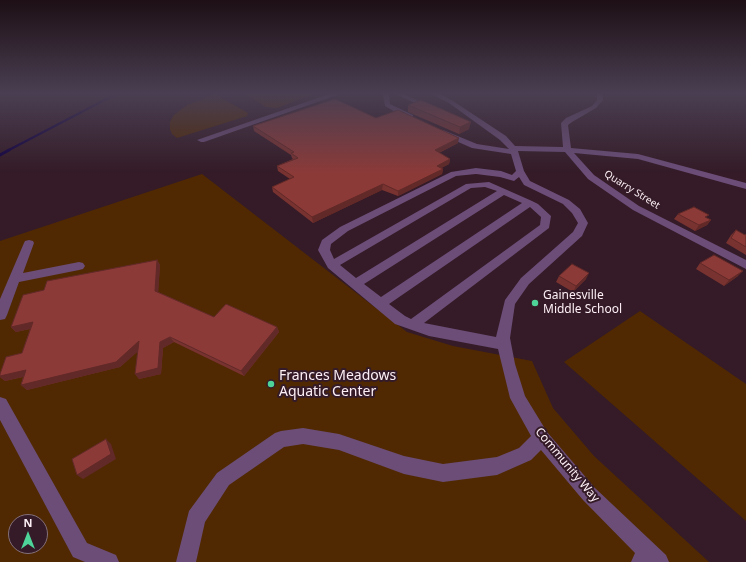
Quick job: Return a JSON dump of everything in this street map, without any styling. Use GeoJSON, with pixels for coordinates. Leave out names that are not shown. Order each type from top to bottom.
{"type":"FeatureCollection","features":[{"type":"Feature","properties":{"kind":"street"},"geometry":{"type":"LineString","coordinates":[[201,140],[259,120]]}},
{"type":"Feature","properties":{"kind":"street"},"geometry":{"type":"LineString","coordinates":[[477,120],[503,138],[514,150]]}},
{"type":"Feature","properties":{"kind":"street"},"geometry":{"type":"LineString","coordinates":[[567,150],[564,125],[569,120]]}},
{"type":"Feature","properties":{"kind":"street"},"geometry":{"type":"LineString","coordinates":[[471,125],[478,128],[486,141],[514,150],[567,150],[638,157],[746,186]]}},
{"type":"Feature","properties":{"kind":"street"},"geometry":{"type":"LineString","coordinates":[[433,127],[475,146],[486,141]]}},
{"type":"Feature","properties":{"kind":"street","name":"Community Way"},"geometry":{"type":"LineString","coordinates":[[514,150],[520,171],[528,183],[566,202],[576,211],[583,223],[578,234],[525,281],[508,304],[503,338],[508,364],[518,398],[541,438],[589,494],[650,559]]}},
{"type":"Feature","properties":{"kind":"street","name":"Quarry Street"},"geometry":{"type":"LineString","coordinates":[[567,150],[591,177],[636,208],[746,265]]}},
{"type":"Feature","properties":{"kind":"street"},"geometry":{"type":"LineString","coordinates":[[504,344],[429,331],[400,320],[332,265],[324,250],[326,242],[344,229],[454,174],[476,171],[501,174],[514,178],[520,171]]}},
{"type":"Feature","properties":{"kind":"street"},"geometry":{"type":"LineString","coordinates":[[332,265],[469,186],[486,184],[504,191],[535,206],[546,216],[545,226],[412,325]]}},
{"type":"Feature","properties":{"kind":"street"},"geometry":{"type":"LineString","coordinates":[[355,284],[504,191]]}},
{"type":"Feature","properties":{"kind":"street"},"geometry":{"type":"LineString","coordinates":[[380,304],[529,203]]}},
{"type":"Feature","properties":{"kind":"street"},"geometry":{"type":"LineString","coordinates":[[0,315],[29,244]]}},
{"type":"Feature","properties":{"kind":"street"},"geometry":{"type":"LineString","coordinates":[[15,279],[79,266]]}},
{"type":"Feature","properties":{"kind":"street"},"geometry":{"type":"LineString","coordinates":[[0,404],[80,550],[109,562]]}},
{"type":"Feature","properties":{"kind":"street"},"geometry":{"type":"LineString","coordinates":[[177,562],[186,562],[196,518],[224,479],[281,439],[303,436],[339,442],[404,465],[443,473],[497,466],[526,454],[541,438]]}},
{"type":"Feature","properties":{"kind":"shaded area"},"geometry":{"type":"Polygon","coordinates":[[[171,120],[234,120],[177,138],[172,134],[171,120]]]}},
{"type":"Feature","properties":{"kind":"shaded area","name":"Frances Meadows Aquatic Center"},"geometry":{"type":"Polygon","coordinates":[[[202,174],[407,332],[453,346],[532,361],[553,408],[594,456],[709,562],[0,562],[0,241],[202,174]]]}},
{"type":"Feature","properties":{"kind":"shaded area"},"geometry":{"type":"Polygon","coordinates":[[[640,311],[746,384],[746,521],[564,362],[640,311]]]}},
{"type":"Feature","properties":{"kind":"building"},"geometry":{"type":"Polygon","coordinates":[[[271,120],[420,120],[459,138],[435,150],[450,159],[437,166],[443,169],[398,191],[383,184],[312,217],[272,187],[294,177],[277,166],[298,158],[291,153],[294,152],[253,126],[271,120]]]}},
{"type":"Feature","properties":{"kind":"building"},"geometry":{"type":"Polygon","coordinates":[[[444,120],[467,120],[471,122],[460,127],[444,120]]]}},
{"type":"Feature","properties":{"kind":"building"},"geometry":{"type":"Polygon","coordinates":[[[694,207],[709,215],[705,217],[711,220],[699,225],[678,214],[694,207]]]}},
{"type":"Feature","properties":{"kind":"building"},"geometry":{"type":"Polygon","coordinates":[[[736,230],[745,235],[746,234],[746,247],[731,238],[736,230]]]}},
{"type":"Feature","properties":{"kind":"building"},"geometry":{"type":"Polygon","coordinates":[[[714,255],[743,271],[729,280],[700,263],[714,255]]]}},
{"type":"Feature","properties":{"kind":"building","name":"Frances Meadows Aquatic Center"},"geometry":{"type":"Polygon","coordinates":[[[157,260],[155,291],[214,317],[226,304],[277,327],[241,371],[170,337],[160,342],[158,368],[135,374],[139,341],[116,362],[21,385],[26,370],[0,376],[6,357],[22,353],[33,322],[11,327],[23,295],[44,290],[47,281],[157,260]]]}},
{"type":"Feature","properties":{"kind":"building"},"geometry":{"type":"Polygon","coordinates":[[[572,264],[589,273],[576,286],[559,276],[572,264]]]}},
{"type":"Feature","properties":{"kind":"building"},"geometry":{"type":"Polygon","coordinates":[[[106,439],[111,454],[77,475],[72,459],[106,439]]]}},
{"type":"Feature","properties":{"kind":"waterway"},"geometry":{"type":"LineString","coordinates":[[7,151],[66,120]]}},
{"type":"Feature","properties":{"kind":"waterway"},"geometry":{"type":"LineString","coordinates":[[0,155],[9,150]]}},
{"type":"Feature","properties":{"kind":"place","name":"Gainesville Middle School"},"geometry":{"type":"Point","coordinates":[535,303]}},
{"type":"Feature","properties":{"kind":"place","name":"Frances Meadows Aquatic Center"},"geometry":{"type":"Point","coordinates":[271,384]}}]}
